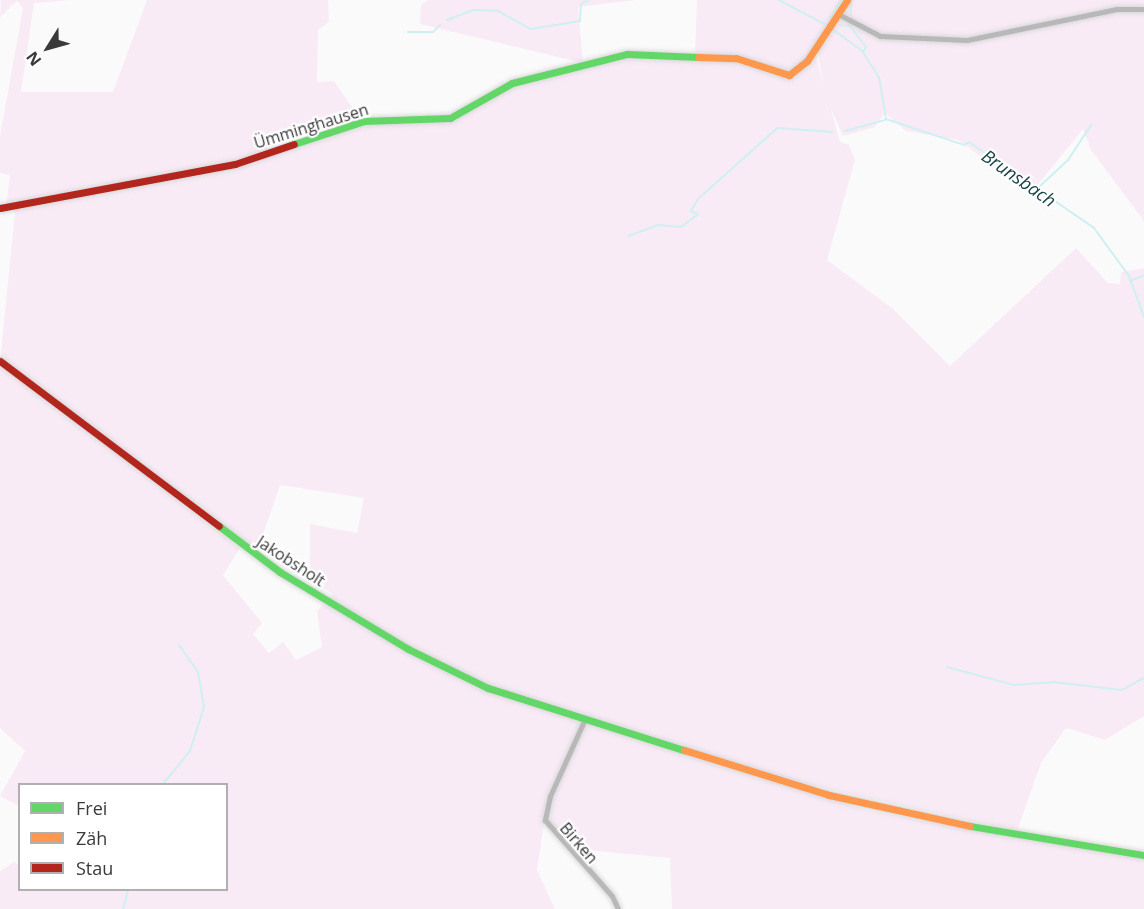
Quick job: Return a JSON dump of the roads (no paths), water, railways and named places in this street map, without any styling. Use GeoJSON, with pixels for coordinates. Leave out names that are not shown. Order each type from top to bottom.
{"type":"FeatureCollection","features":[{"type":"Feature","properties":{"kind":"main road"},"geometry":{"type":"LineString","coordinates":[[838,14],[847,0]]}},
{"type":"Feature","properties":{"kind":"main road","name":"Ümminghausen"},"geometry":{"type":"LineString","coordinates":[[0,208],[235,164],[364,121],[450,118],[512,83],[627,54],[731,57],[784,75],[797,70],[838,14]]}},
{"type":"Feature","properties":{"kind":"main road","name":"Jakobsholt"},"geometry":{"type":"LineString","coordinates":[[0,361],[94,427],[243,545],[325,599],[488,688],[584,721],[837,797],[956,824],[1144,855]]}},
{"type":"Feature","properties":{"kind":"street"},"geometry":{"type":"LineString","coordinates":[[838,14],[880,36],[967,40],[1117,9],[1144,9]]}},
{"type":"Feature","properties":{"kind":"street","name":"Birken"},"geometry":{"type":"LineString","coordinates":[[584,721],[550,796],[545,820],[612,896],[618,909]]}},
{"type":"Feature","properties":{"kind":"waterway"},"geometry":{"type":"LineString","coordinates":[[447,20],[473,10],[498,11],[531,29],[580,21],[581,4],[588,0]]}},
{"type":"Feature","properties":{"kind":"waterway"},"geometry":{"type":"LineString","coordinates":[[779,0],[826,25]]}},
{"type":"Feature","properties":{"kind":"waterway"},"geometry":{"type":"LineString","coordinates":[[830,18],[841,0]]}},
{"type":"Feature","properties":{"kind":"waterway"},"geometry":{"type":"LineString","coordinates":[[851,0],[851,15]]}},
{"type":"Feature","properties":{"kind":"waterway"},"geometry":{"type":"LineString","coordinates":[[408,32],[433,32],[440,25]]}},
{"type":"Feature","properties":{"kind":"waterway"},"geometry":{"type":"LineString","coordinates":[[840,25],[850,26],[866,47],[863,52]]}},
{"type":"Feature","properties":{"kind":"waterway","name":"Brunsbach"},"geometry":{"type":"LineString","coordinates":[[832,29],[862,51],[879,77],[886,119],[964,145],[969,142],[1094,228],[1129,276],[1144,317]]}},
{"type":"Feature","properties":{"kind":"waterway"},"geometry":{"type":"LineString","coordinates":[[845,131],[885,120]]}},
{"type":"Feature","properties":{"kind":"waterway"},"geometry":{"type":"LineString","coordinates":[[1037,189],[1068,160],[1091,125]]}},
{"type":"Feature","properties":{"kind":"waterway"},"geometry":{"type":"LineString","coordinates":[[628,236],[658,225],[681,227],[698,214],[691,211],[698,199],[777,128],[832,132]]}},
{"type":"Feature","properties":{"kind":"waterway"},"geometry":{"type":"LineString","coordinates":[[1130,281],[1144,275]]}},
{"type":"Feature","properties":{"kind":"waterway"},"geometry":{"type":"LineString","coordinates":[[164,783],[190,751],[204,707],[198,672],[179,645]]}},
{"type":"Feature","properties":{"kind":"waterway"},"geometry":{"type":"LineString","coordinates":[[947,667],[1014,685],[1053,682],[1122,690],[1144,678]]}},
{"type":"Feature","properties":{"kind":"waterway"},"geometry":{"type":"LineString","coordinates":[[123,909],[128,891]]}}]}
